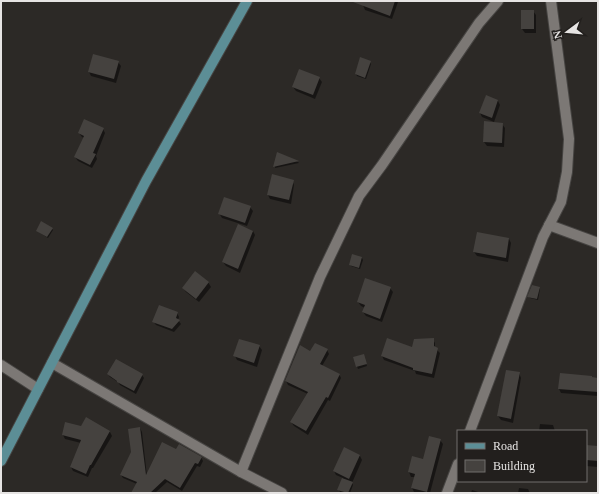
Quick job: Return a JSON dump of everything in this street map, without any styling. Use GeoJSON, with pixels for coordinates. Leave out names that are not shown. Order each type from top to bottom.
{"type":"FeatureCollection","features":[{"type":"Feature","properties":{"kind":"main road"},"geometry":{"type":"LineString","coordinates":[[1,461],[146,181],[247,1]]}},
{"type":"Feature","properties":{"kind":"street"},"geometry":{"type":"LineString","coordinates":[[242,472],[320,276],[359,196],[382,165],[479,23],[498,1]]}},
{"type":"Feature","properties":{"kind":"street"},"geometry":{"type":"LineString","coordinates":[[470,430],[543,237],[561,202],[567,172],[569,139],[551,1]]}},
{"type":"Feature","properties":{"kind":"street"},"geometry":{"type":"LineString","coordinates":[[549,225],[598,243]]}},
{"type":"Feature","properties":{"kind":"street"},"geometry":{"type":"LineString","coordinates":[[52,363],[242,472],[282,493]]}},
{"type":"Feature","properties":{"kind":"street"},"geometry":{"type":"LineString","coordinates":[[1,365],[38,389]]}},
{"type":"Feature","properties":{"kind":"street"},"geometry":{"type":"LineString","coordinates":[[447,493],[457,467]]}},
{"type":"Feature","properties":{"kind":"building"},"geometry":{"type":"Polygon","coordinates":[[[353,1],[395,1],[390,16],[353,1]]]}},
{"type":"Feature","properties":{"kind":"building"},"geometry":{"type":"Polygon","coordinates":[[[521,10],[534,10],[534,29],[521,29],[521,10]]]}},
{"type":"Feature","properties":{"kind":"building"},"geometry":{"type":"Polygon","coordinates":[[[93,54],[119,61],[114,79],[88,72],[93,54]]]}},
{"type":"Feature","properties":{"kind":"building"},"geometry":{"type":"Polygon","coordinates":[[[360,57],[371,61],[365,78],[355,74],[360,57]]]}},
{"type":"Feature","properties":{"kind":"building"},"geometry":{"type":"Polygon","coordinates":[[[299,69],[320,77],[313,95],[292,87],[299,69]]]}},
{"type":"Feature","properties":{"kind":"building"},"geometry":{"type":"Polygon","coordinates":[[[486,95],[498,100],[492,118],[479,113],[486,95]]]}},
{"type":"Feature","properties":{"kind":"building"},"geometry":{"type":"Polygon","coordinates":[[[84,119],[104,128],[93,153],[96,154],[90,165],[74,157],[84,136],[78,133],[84,119]]]}},
{"type":"Feature","properties":{"kind":"building"},"geometry":{"type":"Polygon","coordinates":[[[484,121],[503,123],[502,143],[483,142],[484,121]]]}},
{"type":"Feature","properties":{"kind":"building"},"geometry":{"type":"Polygon","coordinates":[[[277,152],[299,161],[273,167],[277,152]]]}},
{"type":"Feature","properties":{"kind":"building"},"geometry":{"type":"Polygon","coordinates":[[[272,174],[294,180],[289,200],[267,195],[272,174]]]}},
{"type":"Feature","properties":{"kind":"building"},"geometry":{"type":"Polygon","coordinates":[[[224,197],[251,206],[245,223],[218,214],[224,197]]]}},
{"type":"Feature","properties":{"kind":"building"},"geometry":{"type":"Polygon","coordinates":[[[41,221],[53,228],[47,237],[36,231],[41,221]]]}},
{"type":"Feature","properties":{"kind":"building"},"geometry":{"type":"Polygon","coordinates":[[[238,224],[253,231],[238,269],[222,262],[238,224]]]}},
{"type":"Feature","properties":{"kind":"building"},"geometry":{"type":"Polygon","coordinates":[[[477,232],[509,238],[506,258],[473,252],[477,232]]]}},
{"type":"Feature","properties":{"kind":"building"},"geometry":{"type":"Polygon","coordinates":[[[352,254],[362,257],[359,268],[349,265],[352,254]]]}},
{"type":"Feature","properties":{"kind":"building"},"geometry":{"type":"Polygon","coordinates":[[[195,271],[209,282],[196,299],[182,288],[195,271]]]}},
{"type":"Feature","properties":{"kind":"building"},"geometry":{"type":"Polygon","coordinates":[[[365,278],[391,287],[380,319],[362,312],[365,305],[357,302],[365,278]]]}},
{"type":"Feature","properties":{"kind":"building"},"geometry":{"type":"Polygon","coordinates":[[[532,285],[540,287],[537,299],[527,297],[532,285]]]}},
{"type":"Feature","properties":{"kind":"building"},"geometry":{"type":"Polygon","coordinates":[[[159,305],[178,312],[176,318],[180,320],[172,329],[152,322],[159,305]]]}},
{"type":"Feature","properties":{"kind":"building"},"geometry":{"type":"Polygon","coordinates":[[[387,338],[412,347],[414,339],[434,338],[434,346],[438,348],[432,374],[413,370],[413,368],[381,356],[387,338]]]}},
{"type":"Feature","properties":{"kind":"building"},"geometry":{"type":"Polygon","coordinates":[[[239,339],[260,345],[254,363],[233,356],[239,339]]]}},
{"type":"Feature","properties":{"kind":"building"},"geometry":{"type":"Polygon","coordinates":[[[315,343],[328,349],[320,364],[340,374],[328,398],[326,397],[306,431],[290,422],[308,392],[285,381],[300,345],[310,351],[315,343]]]}},
{"type":"Feature","properties":{"kind":"building"},"geometry":{"type":"Polygon","coordinates":[[[364,354],[367,364],[356,367],[353,357],[364,354]]]}},
{"type":"Feature","properties":{"kind":"building"},"geometry":{"type":"Polygon","coordinates":[[[116,359],[143,374],[134,391],[117,382],[107,374],[116,359]]]}},
{"type":"Feature","properties":{"kind":"building"},"geometry":{"type":"Polygon","coordinates":[[[506,370],[520,372],[511,419],[497,416],[506,370]]]}},
{"type":"Feature","properties":{"kind":"building"},"geometry":{"type":"Polygon","coordinates":[[[560,373],[592,376],[598,378],[598,392],[558,389],[560,373]]]}},
{"type":"Feature","properties":{"kind":"building"},"geometry":{"type":"Polygon","coordinates":[[[86,417],[110,431],[86,474],[70,467],[81,440],[62,435],[65,422],[81,426],[86,417]]]}},
{"type":"Feature","properties":{"kind":"building"},"geometry":{"type":"Polygon","coordinates":[[[140,427],[146,475],[162,442],[176,449],[179,444],[202,457],[198,464],[195,463],[180,488],[165,479],[150,493],[131,493],[137,482],[120,475],[131,452],[128,429],[140,427]]]}},
{"type":"Feature","properties":{"kind":"building"},"geometry":{"type":"Polygon","coordinates":[[[429,436],[441,439],[427,492],[411,488],[415,474],[408,472],[412,456],[423,459],[429,436]]]}},
{"type":"Feature","properties":{"kind":"building"},"geometry":{"type":"Polygon","coordinates":[[[587,445],[598,446],[598,461],[587,460],[587,445]]]}},
{"type":"Feature","properties":{"kind":"building"},"geometry":{"type":"Polygon","coordinates":[[[344,447],[360,455],[349,479],[333,471],[344,447]]]}},
{"type":"Feature","properties":{"kind":"building"},"geometry":{"type":"Polygon","coordinates":[[[342,478],[353,482],[348,493],[337,490],[342,478]]]}}]}
